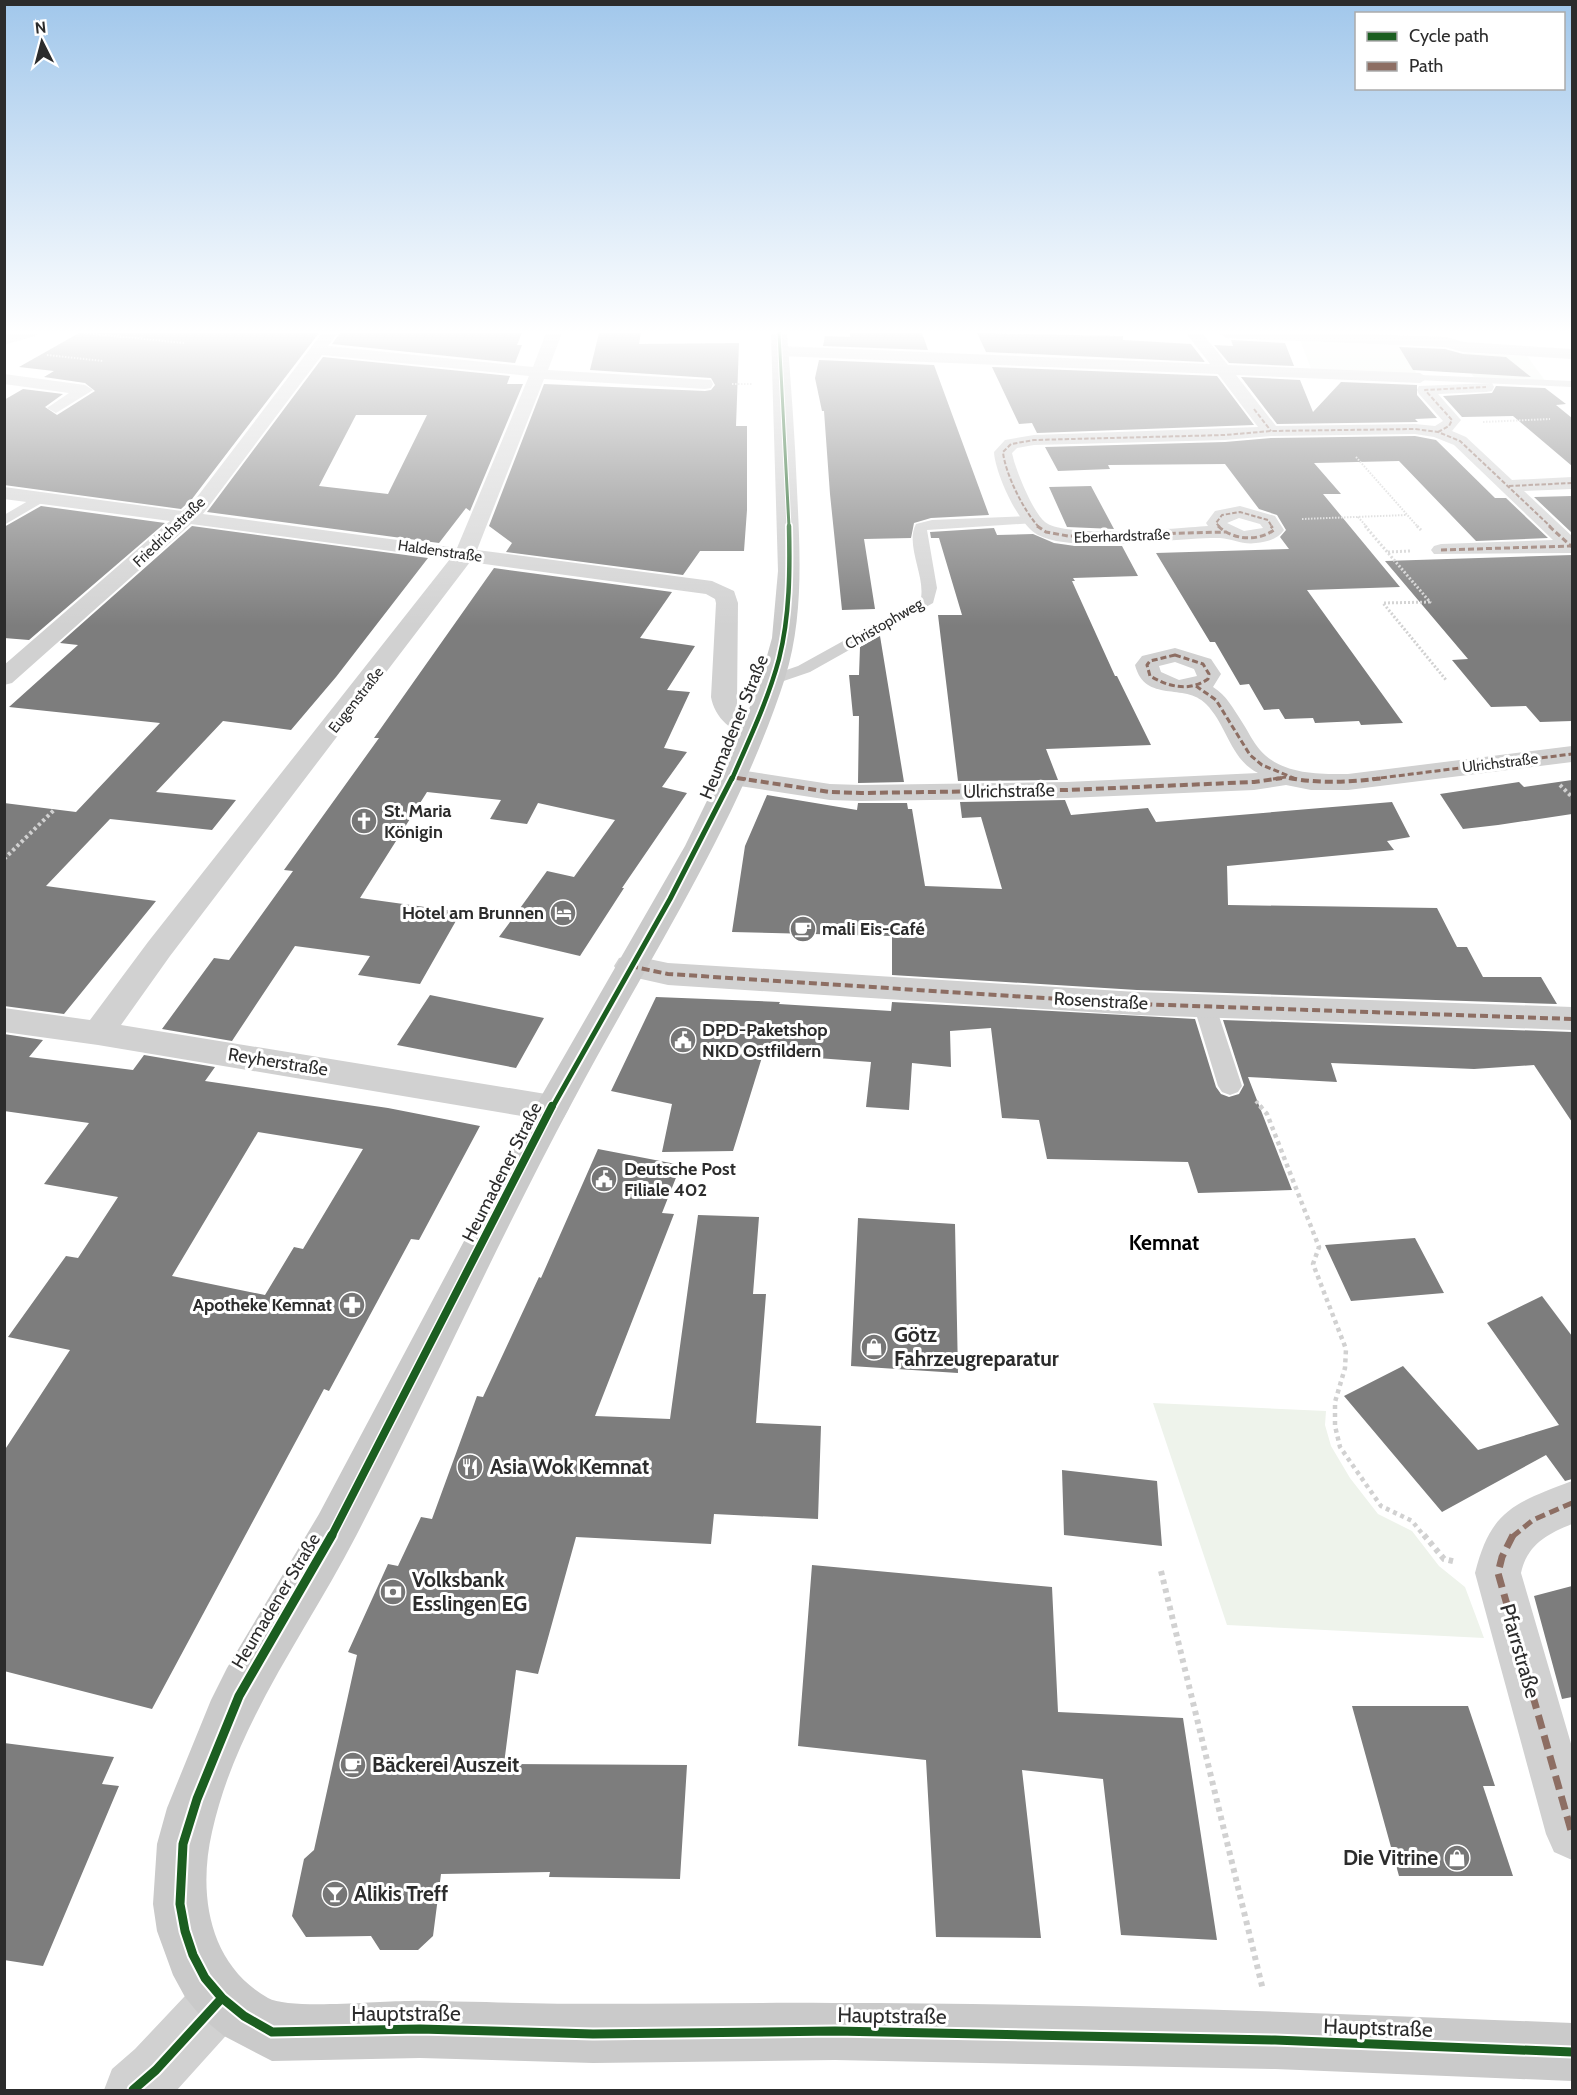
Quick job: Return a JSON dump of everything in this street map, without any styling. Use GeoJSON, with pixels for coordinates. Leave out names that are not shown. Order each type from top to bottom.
{"type":"FeatureCollection","features":[{"type":"Feature","properties":{"kind":"main road","name":"Heumadener Straße"},"geometry":{"type":"LineString","coordinates":[[221,1999],[203,1979],[192,1953],[180,1893],[184,1840],[197,1797],[243,1687],[314,1571],[386,1436],[552,1108],[733,777],[772,680],[783,640],[789,588],[784,431]]}},
{"type":"Feature","properties":{"kind":"main road","name":"Hauptstraße"},"geometry":{"type":"LineString","coordinates":[[221,1999],[251,2021],[272,2032],[420,2029],[593,2034],[835,2031],[1275,2040],[1572,2052]]}},
{"type":"Feature","properties":{"kind":"street","name":"Friedrichstraße"},"geometry":{"type":"LineString","coordinates":[[4,678],[188,518],[201,505],[257,431]]}},
{"type":"Feature","properties":{"kind":"street","name":"Eugenstraße"},"geometry":{"type":"LineString","coordinates":[[98,1032],[159,949],[400,642],[465,555],[515,431]]}},
{"type":"Feature","properties":{"kind":"street"},"geometry":{"type":"LineString","coordinates":[[1030,520],[1003,458],[1003,452],[1011,444],[1044,439],[1225,435],[1271,431],[1364,431]]}},
{"type":"Feature","properties":{"kind":"street"},"geometry":{"type":"LineString","coordinates":[[1449,431],[1572,546]]}},
{"type":"Feature","properties":{"kind":"street"},"geometry":{"type":"LineString","coordinates":[[1509,486],[1572,483]]}},
{"type":"Feature","properties":{"kind":"street","name":"Haldenstraße"},"geometry":{"type":"LineString","coordinates":[[4,493],[720,591],[726,596],[727,603],[723,697],[725,708],[734,720],[753,729]]}},
{"type":"Feature","properties":{"kind":"street","name":"Eberhardstraße"},"geometry":{"type":"LineString","coordinates":[[1030,520],[1042,532],[1065,537],[1226,532],[1247,537],[1262,536],[1274,530],[1268,520]]}},
{"type":"Feature","properties":{"kind":"street"},"geometry":{"type":"LineString","coordinates":[[1441,550],[1572,546]]}},
{"type":"Feature","properties":{"kind":"street","name":"Ulrichstraße"},"geometry":{"type":"LineString","coordinates":[[1196,686],[1216,699],[1255,761],[1286,777]]}},
{"type":"Feature","properties":{"kind":"street","name":"Ulrichstraße"},"geometry":{"type":"LineString","coordinates":[[733,777],[830,792],[861,793],[1067,790],[1254,782],[1286,777],[1330,783],[1572,754]]}},
{"type":"Feature","properties":{"kind":"street","name":"Rosenstraße"},"geometry":{"type":"LineString","coordinates":[[630,966],[668,974],[1205,1006],[1440,1012],[1572,1019]]}},
{"type":"Feature","properties":{"kind":"street","name":"Reyherstraße"},"geometry":{"type":"LineString","coordinates":[[4,1020],[98,1032],[552,1108]]}},
{"type":"Feature","properties":{"kind":"street"},"geometry":{"type":"LineString","coordinates":[[1498,1573],[1501,1556],[1508,1540],[1514,1534],[1533,1519],[1572,1503]]}},
{"type":"Feature","properties":{"kind":"street","name":"Pfarrstraße"},"geometry":{"type":"LineString","coordinates":[[1498,1573],[1572,1834]]}},
{"type":"Feature","properties":{"kind":"street"},"geometry":{"type":"LineString","coordinates":[[133,2091],[156,2070],[221,1999]]}},
{"type":"Feature","properties":{"kind":"lane"},"geometry":{"type":"LineString","coordinates":[[4,520],[40,498]]}},
{"type":"Feature","properties":{"kind":"lane","name":"Christophweg"},"geometry":{"type":"LineString","coordinates":[[772,680],[804,669],[928,600],[930,588],[919,534],[921,527],[932,524],[1030,520]]}},
{"type":"Feature","properties":{"kind":"lane"},"geometry":{"type":"LineString","coordinates":[[1205,1006],[1230,1086]]}},
{"type":"Feature","properties":{"kind":"path"},"geometry":{"type":"LineString","coordinates":[[1334,432],[1441,550]]}},
{"type":"Feature","properties":{"kind":"path"},"geometry":{"type":"LineString","coordinates":[[1268,520],[1407,515]]}},
{"type":"Feature","properties":{"kind":"path"},"geometry":{"type":"LineString","coordinates":[[1358,517],[1430,602],[1383,603],[1446,680]]}},
{"type":"Feature","properties":{"kind":"path"},"geometry":{"type":"LineString","coordinates":[[4,859],[54,810]]}},
{"type":"Feature","properties":{"kind":"path"},"geometry":{"type":"LineString","coordinates":[[1259,1102],[1267,1114],[1318,1247],[1313,1264],[1346,1349],[1345,1368],[1335,1402],[1335,1426],[1340,1447],[1381,1506],[1412,1521],[1444,1559],[1498,1573]]}},
{"type":"Feature","properties":{"kind":"path"},"geometry":{"type":"LineString","coordinates":[[1161,1572],[1275,2040]]}},
{"type":"Feature","properties":{"kind":"shaded area"},"geometry":{"type":"Polygon","coordinates":[[[1153,1403],[1326,1411],[1325,1425],[1331,1446],[1350,1478],[1378,1514],[1412,1531],[1439,1566],[1465,1587],[1484,1638],[1227,1625],[1153,1403]]]}},
{"type":"Feature","properties":{"kind":"building"},"geometry":{"type":"Polygon","coordinates":[[[4,431],[244,431],[192,499],[181,509],[4,485],[4,431]]]}},
{"type":"Feature","properties":{"kind":"building"},"geometry":{"type":"Polygon","coordinates":[[[268,431],[348,431],[319,486],[388,494],[419,431],[503,431],[470,511],[466,508],[439,543],[207,512],[268,431]]]}},
{"type":"Feature","properties":{"kind":"building"},"geometry":{"type":"Polygon","coordinates":[[[526,431],[747,431],[747,510],[744,551],[700,551],[683,575],[506,552],[512,543],[489,526],[526,431]]]}},
{"type":"Feature","properties":{"kind":"building"},"geometry":{"type":"Polygon","coordinates":[[[825,431],[958,431],[989,515],[931,518],[914,523],[911,538],[864,539],[875,609],[842,610],[825,431]]]}},
{"type":"Feature","properties":{"kind":"building"},"geometry":{"type":"Polygon","coordinates":[[[1036,431],[1098,431],[1037,433],[1036,431]]]}},
{"type":"Feature","properties":{"kind":"building"},"geometry":{"type":"Polygon","coordinates":[[[1530,431],[1572,431],[1572,466],[1530,431]]]}},
{"type":"Feature","properties":{"kind":"building"},"geometry":{"type":"Polygon","coordinates":[[[1415,436],[1436,440],[1495,498],[1506,498],[1548,538],[1476,541],[1399,461],[1314,463],[1341,494],[1323,494],[1400,587],[1307,590],[1403,723],[1361,725],[1359,721],[1315,723],[1313,718],[1285,719],[1279,709],[1264,710],[1249,684],[1240,685],[1215,642],[1210,642],[1156,553],[1289,549],[1280,537],[1286,530],[1277,515],[1259,509],[1225,464],[1108,465],[1110,469],[1058,471],[1045,447],[1225,442],[1271,438],[1415,436]]]}},
{"type":"Feature","properties":{"kind":"building"},"geometry":{"type":"Polygon","coordinates":[[[1091,486],[1114,529],[1067,527],[1049,487],[1091,486]]]}},
{"type":"Feature","properties":{"kind":"building"},"geometry":{"type":"Polygon","coordinates":[[[1572,496],[1572,533],[1534,497],[1572,496]]]}},
{"type":"Feature","properties":{"kind":"building"},"geometry":{"type":"Polygon","coordinates":[[[41,506],[165,523],[29,640],[4,638],[4,527],[41,506]]]}},
{"type":"Feature","properties":{"kind":"building"},"geometry":{"type":"Polygon","coordinates":[[[192,526],[428,558],[336,677],[291,730],[223,721],[156,792],[236,800],[212,830],[110,819],[46,886],[156,901],[64,1014],[4,1006],[4,803],[76,812],[160,723],[9,707],[78,645],[60,643],[192,526]]]}},
{"type":"Feature","properties":{"kind":"building"},"geometry":{"type":"Polygon","coordinates":[[[994,528],[997,535],[1033,534],[1054,543],[1075,546],[1122,546],[1138,576],[1073,578],[1075,581],[1072,581],[1115,676],[1151,745],[1046,749],[1058,780],[958,781],[938,615],[962,615],[939,538],[931,538],[930,532],[994,528]]]}},
{"type":"Feature","properties":{"kind":"building"},"geometry":{"type":"Polygon","coordinates":[[[1572,555],[1572,721],[1540,722],[1526,706],[1491,707],[1452,660],[1468,659],[1385,561],[1572,555]]]}},
{"type":"Feature","properties":{"kind":"building"},"geometry":{"type":"Polygon","coordinates":[[[494,568],[672,592],[640,638],[695,646],[667,690],[690,692],[664,748],[687,752],[662,787],[687,793],[622,888],[624,888],[580,956],[499,937],[547,871],[574,877],[615,820],[538,803],[527,824],[490,819],[501,800],[427,792],[360,898],[461,912],[420,984],[358,975],[370,956],[295,946],[232,1041],[162,1029],[214,958],[229,960],[293,871],[284,870],[379,738],[374,738],[494,568]]]}},
{"type":"Feature","properties":{"kind":"building"},"geometry":{"type":"Polygon","coordinates":[[[880,636],[904,782],[858,783],[859,716],[853,716],[849,675],[859,675],[860,647],[880,636]]]}},
{"type":"Feature","properties":{"kind":"building"},"geometry":{"type":"Polygon","coordinates":[[[1572,780],[1572,814],[1463,829],[1440,794],[1519,782],[1524,787],[1572,780]]]}},
{"type":"Feature","properties":{"kind":"building"},"geometry":{"type":"Polygon","coordinates":[[[767,795],[857,810],[858,803],[907,803],[908,809],[912,809],[925,886],[1002,889],[981,817],[962,818],[960,802],[1065,800],[1071,815],[1148,808],[1156,822],[1392,802],[1410,837],[1387,841],[1394,850],[1227,866],[1228,905],[1437,908],[1457,947],[1467,947],[1483,977],[1541,977],[1557,1004],[1137,990],[892,975],[892,936],[732,932],[745,846],[767,795]]]}},
{"type":"Feature","properties":{"kind":"building"},"geometry":{"type":"Polygon","coordinates":[[[430,995],[544,1018],[516,1068],[397,1045],[430,995]]]}},
{"type":"Feature","properties":{"kind":"building"},"geometry":{"type":"Polygon","coordinates":[[[656,997],[780,1002],[779,1004],[891,1011],[892,1002],[1195,1019],[1216,1087],[1221,1094],[1229,1097],[1239,1094],[1244,1085],[1223,1020],[1572,1032],[1572,1122],[1534,1065],[1474,1069],[1331,1063],[1337,1082],[1248,1077],[1292,1190],[1198,1193],[1188,1162],[1047,1159],[1039,1120],[1002,1118],[991,1028],[950,1031],[951,1067],[912,1063],[909,1110],[866,1107],[871,1062],[763,1054],[733,1151],[662,1152],[672,1104],[611,1091],[656,997]]]}},
{"type":"Feature","properties":{"kind":"building"},"geometry":{"type":"Polygon","coordinates":[[[4,1034],[43,1040],[29,1057],[133,1070],[144,1055],[215,1067],[205,1081],[388,1108],[480,1126],[419,1240],[411,1239],[329,1391],[324,1389],[152,1709],[4,1671],[4,1451],[70,1350],[8,1337],[66,1256],[78,1258],[118,1197],[44,1184],[89,1123],[4,1111],[4,1034]],[[258,1132],[172,1276],[265,1295],[294,1247],[303,1249],[363,1149],[258,1132]]]}},
{"type":"Feature","properties":{"kind":"building"},"geometry":{"type":"Polygon","coordinates":[[[598,1149],[681,1165],[662,1213],[674,1214],[595,1416],[670,1419],[698,1215],[759,1217],[753,1294],[766,1294],[756,1423],[821,1426],[818,1519],[714,1514],[711,1544],[576,1537],[538,1674],[516,1670],[504,1764],[687,1765],[680,1879],[549,1877],[550,1872],[441,1874],[433,1936],[418,1950],[380,1950],[371,1936],[306,1937],[292,1916],[304,1859],[314,1850],[357,1655],[348,1652],[388,1564],[398,1566],[421,1517],[432,1519],[477,1396],[483,1397],[539,1277],[541,1278],[598,1149]]]}},
{"type":"Feature","properties":{"kind":"building"},"geometry":{"type":"Polygon","coordinates":[[[858,1218],[955,1224],[958,1373],[851,1366],[858,1218]]]}},
{"type":"Feature","properties":{"kind":"building"},"geometry":{"type":"Polygon","coordinates":[[[1415,1238],[1444,1293],[1351,1301],[1325,1245],[1415,1238]]]}},
{"type":"Feature","properties":{"kind":"building"},"geometry":{"type":"Polygon","coordinates":[[[1542,1296],[1572,1336],[1572,1479],[1565,1481],[1546,1455],[1442,1512],[1344,1396],[1403,1366],[1478,1450],[1559,1425],[1487,1323],[1542,1296]]]}},
{"type":"Feature","properties":{"kind":"building"},"geometry":{"type":"Polygon","coordinates":[[[1062,1470],[1157,1481],[1162,1546],[1064,1535],[1062,1470]]]}},
{"type":"Feature","properties":{"kind":"building"},"geometry":{"type":"Polygon","coordinates":[[[812,1565],[1052,1587],[1058,1712],[1183,1718],[1217,1940],[1121,1935],[1103,1779],[1022,1770],[1041,1938],[936,1937],[926,1760],[798,1746],[812,1565]]]}},
{"type":"Feature","properties":{"kind":"building"},"geometry":{"type":"Polygon","coordinates":[[[1572,1586],[1572,1697],[1562,1699],[1534,1596],[1572,1586]]]}},
{"type":"Feature","properties":{"kind":"building"},"geometry":{"type":"Polygon","coordinates":[[[1352,1706],[1468,1706],[1495,1786],[1483,1786],[1513,1876],[1399,1876],[1352,1706]]]}},
{"type":"Feature","properties":{"kind":"building"},"geometry":{"type":"Polygon","coordinates":[[[4,1743],[114,1757],[102,1784],[119,1786],[43,1966],[4,1960],[4,1743]]]}},
{"type":"Feature","properties":{"kind":"marked path"},"geometry":{"type":"LineString","coordinates":[[1226,532],[1083,537],[1046,532],[1032,520],[1027,512],[1006,466],[1003,452],[1011,444],[1034,440],[1225,435],[1271,431],[1358,431]]}},
{"type":"Feature","properties":{"kind":"marked path"},"geometry":{"type":"LineString","coordinates":[[1429,431],[1460,441],[1572,547]]}},
{"type":"Feature","properties":{"kind":"marked path"},"geometry":{"type":"LineString","coordinates":[[1509,486],[1572,483]]}},
{"type":"Feature","properties":{"kind":"marked path"},"geometry":{"type":"LineString","coordinates":[[1240,512],[1268,520],[1274,530],[1261,537],[1235,536],[1227,533],[1216,523],[1222,515],[1240,512]]}},
{"type":"Feature","properties":{"kind":"marked path"},"geometry":{"type":"LineString","coordinates":[[1441,550],[1571,546]]}},
{"type":"Feature","properties":{"kind":"marked path"},"geometry":{"type":"LineString","coordinates":[[1175,655],[1203,664],[1209,674],[1208,679],[1194,686],[1179,687],[1150,676],[1147,665],[1150,661],[1175,655]]}},
{"type":"Feature","properties":{"kind":"marked path"},"geometry":{"type":"LineString","coordinates":[[1196,686],[1216,700],[1250,755],[1262,765],[1286,777],[1311,782],[1348,782],[1572,754]]}},
{"type":"Feature","properties":{"kind":"marked path"},"geometry":{"type":"LineString","coordinates":[[733,777],[830,792],[861,793],[1067,790],[1254,782],[1286,777]]}},
{"type":"Feature","properties":{"kind":"marked path"},"geometry":{"type":"LineString","coordinates":[[630,966],[668,974],[1070,1000],[1204,1007],[1572,1019]]}},
{"type":"Feature","properties":{"kind":"marked path"},"geometry":{"type":"LineString","coordinates":[[1572,1503],[1544,1514],[1514,1534],[1507,1544],[1498,1573],[1572,1834]]}},
{"type":"Feature","properties":{"kind":"cycle path"},"geometry":{"type":"LineString","coordinates":[[784,431],[789,526],[788,593],[783,638],[772,681],[726,792],[699,846],[551,1109],[335,1530],[233,1706],[193,1808],[183,1844],[180,1904],[185,1931],[193,1955],[205,1978],[222,1998],[244,2016],[272,2032],[420,2029],[593,2034],[835,2031],[1275,2040],[1572,2052]]}},
{"type":"Feature","properties":{"kind":"cycle path"},"geometry":{"type":"LineString","coordinates":[[133,2090],[156,2070],[221,1999]]}},
{"type":"Feature","properties":{"kind":"place","name":"St. Maria Königin"},"geometry":{"type":"Point","coordinates":[364,821]}},
{"type":"Feature","properties":{"kind":"place","name":"Hotel am Brunnen"},"geometry":{"type":"Point","coordinates":[563,913]}},
{"type":"Feature","properties":{"kind":"place","name":"mali Eis-Café"},"geometry":{"type":"Point","coordinates":[803,929]}},
{"type":"Feature","properties":{"kind":"place","name":"DPD-Paketshop NKD Ostfildern"},"geometry":{"type":"Point","coordinates":[683,1040]}},
{"type":"Feature","properties":{"kind":"place","name":"Deutsche Post Filiale 402"},"geometry":{"type":"Point","coordinates":[604,1179]}},
{"type":"Feature","properties":{"kind":"place","name":"Apotheke Kemnat"},"geometry":{"type":"Point","coordinates":[352,1305]}},
{"type":"Feature","properties":{"kind":"place","name":"Götz Fahrzeugreparatur"},"geometry":{"type":"Point","coordinates":[874,1347]}},
{"type":"Feature","properties":{"kind":"place","name":"Asia Wok Kemnat"},"geometry":{"type":"Point","coordinates":[470,1467]}},
{"type":"Feature","properties":{"kind":"place","name":"Volksbank Esslingen EG"},"geometry":{"type":"Point","coordinates":[393,1592]}},
{"type":"Feature","properties":{"kind":"place","name":"Bäckerei Auszeit"},"geometry":{"type":"Point","coordinates":[353,1765]}},
{"type":"Feature","properties":{"kind":"place","name":"Die Vitrine"},"geometry":{"type":"Point","coordinates":[1457,1858]}},
{"type":"Feature","properties":{"kind":"place","name":"Alikis Treff"},"geometry":{"type":"Point","coordinates":[335,1894]}},
{"type":"Feature","properties":{"kind":"district","name":"Kemnat"},"geometry":{"type":"Point","coordinates":[1164,1243]}}]}
